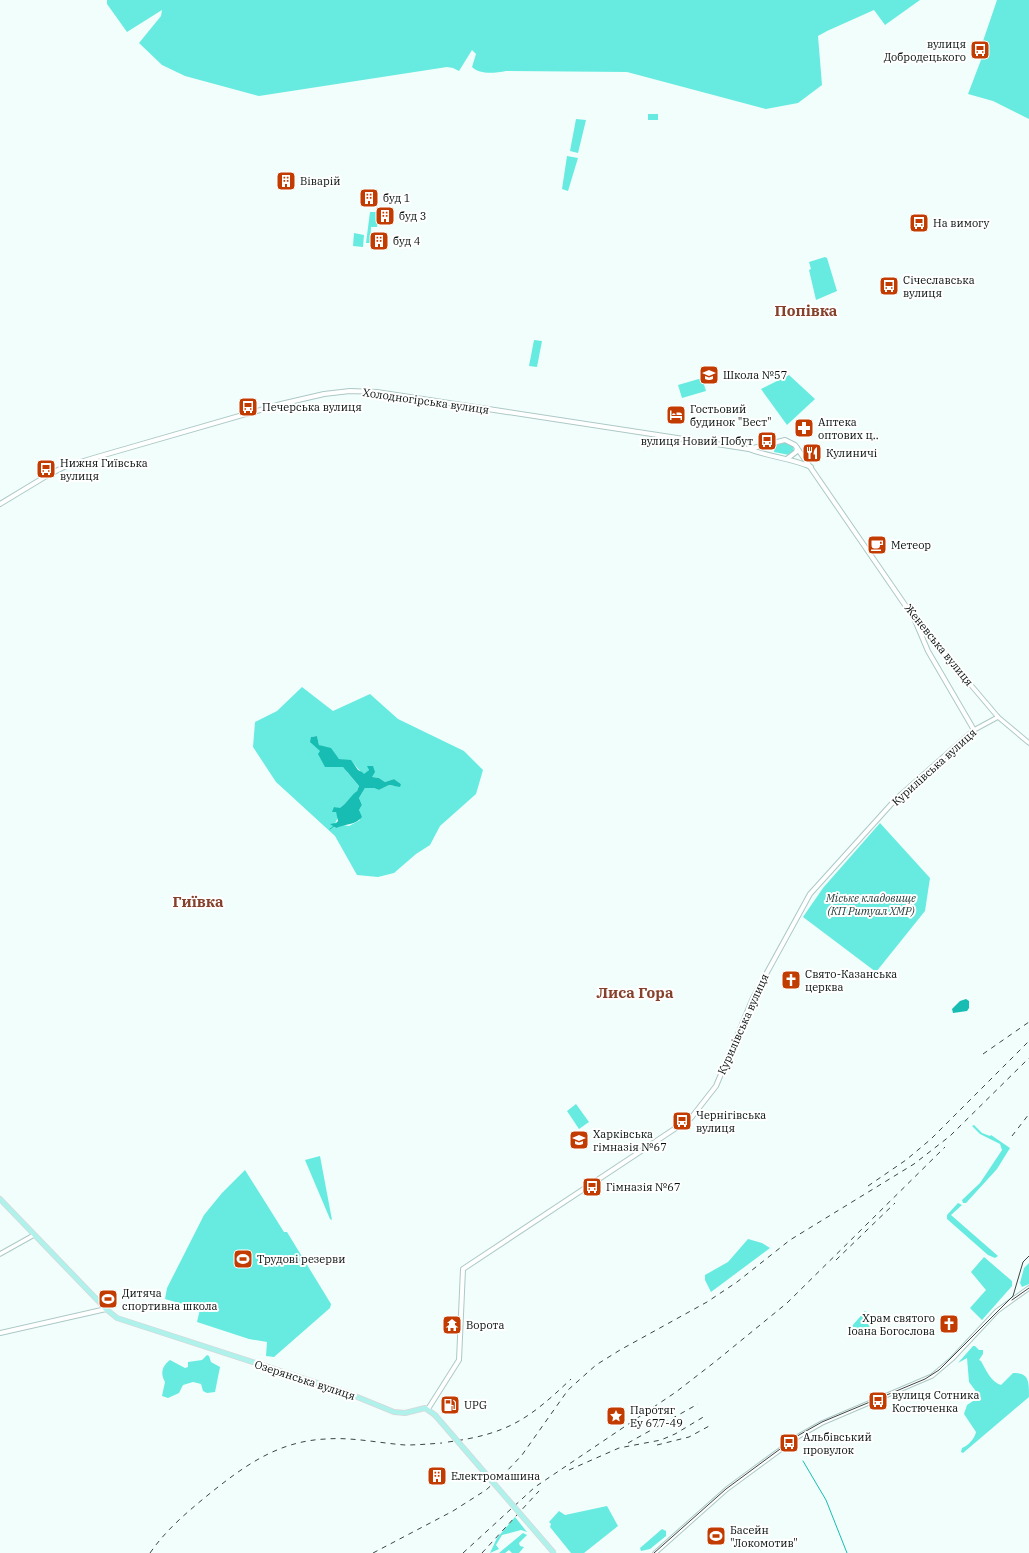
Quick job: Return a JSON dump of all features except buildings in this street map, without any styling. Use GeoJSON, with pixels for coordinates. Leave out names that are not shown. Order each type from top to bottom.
{"type":"FeatureCollection","features":[{"type":"Feature","properties":{"kind":"main road","name":"Холодногірська вулиця"},"geometry":{"type":"LineString","coordinates":[[0,504],[64,467],[281,404],[324,394],[350,391],[385,394],[749,449],[772,456]]}},
{"type":"Feature","properties":{"kind":"main road"},"geometry":{"type":"LineString","coordinates":[[788,458],[792,456],[797,448],[793,442],[778,440],[771,444],[769,452],[772,456],[788,458],[812,467]]}},
{"type":"Feature","properties":{"kind":"main road","name":"Холодногірська вулиця"},"geometry":{"type":"LineString","coordinates":[[749,449],[771,444]]}},
{"type":"Feature","properties":{"kind":"main road","name":"Женевська вулиця"},"geometry":{"type":"LineString","coordinates":[[797,448],[812,467],[914,618]]}},
{"type":"Feature","properties":{"kind":"main road"},"geometry":{"type":"LineString","coordinates":[[914,618],[928,651],[974,730]]}},
{"type":"Feature","properties":{"kind":"main road","name":"Курилівська вулиця"},"geometry":{"type":"LineString","coordinates":[[428,1409],[459,1360],[463,1269],[691,1118],[716,1086],[753,998],[810,894],[895,800],[974,730]]}},
{"type":"Feature","properties":{"kind":"main road","name":"Озерянська вулиця"},"geometry":{"type":"LineString","coordinates":[[0,1199],[106,1309],[114,1316],[124,1321],[345,1392],[394,1412],[405,1413],[423,1408],[428,1409]]}},
{"type":"Feature","properties":{"kind":"main road"},"geometry":{"type":"LineString","coordinates":[[0,1333],[106,1309]]}},
{"type":"Feature","properties":{"kind":"main road"},"geometry":{"type":"LineString","coordinates":[[428,1409],[435,1415],[554,1553]]}},
{"type":"Feature","properties":{"kind":"street","name":"Женевська вулиця"},"geometry":{"type":"LineString","coordinates":[[914,618],[998,717],[1029,743]]}},
{"type":"Feature","properties":{"kind":"street","name":"Курилівська вулиця"},"geometry":{"type":"LineString","coordinates":[[974,730],[998,717]]}},
{"type":"Feature","properties":{"kind":"street"},"geometry":{"type":"LineString","coordinates":[[0,1254],[34,1235]]}},
{"type":"Feature","properties":{"kind":"street"},"geometry":{"type":"LineString","coordinates":[[655,1553],[728,1489],[799,1436],[822,1422],[932,1376],[952,1359],[997,1311],[1029,1288]]}},
{"type":"Feature","properties":{"kind":"green space"},"geometry":{"type":"Polygon","coordinates":[[[107,0],[920,0],[885,25],[874,10],[818,36],[822,85],[798,103],[766,109],[627,72],[483,72],[475,70],[472,67],[476,54],[472,50],[459,71],[447,67],[259,96],[185,76],[162,65],[139,43],[161,16],[162,10],[127,32],[107,4],[107,0]]]}},
{"type":"Feature","properties":{"kind":"green space"},"geometry":{"type":"Polygon","coordinates":[[[997,0],[1029,0],[1029,119],[993,101],[968,94],[984,52],[984,47],[982,44],[997,0]]]}},
{"type":"Feature","properties":{"kind":"green space"},"geometry":{"type":"Polygon","coordinates":[[[648,114],[658,114],[658,120],[648,120],[648,114]]]}},
{"type":"Feature","properties":{"kind":"green space"},"geometry":{"type":"Polygon","coordinates":[[[576,119],[586,120],[578,153],[570,151],[576,119]]]}},
{"type":"Feature","properties":{"kind":"green space"},"geometry":{"type":"Polygon","coordinates":[[[567,156],[578,158],[568,191],[562,189],[567,156]]]}},
{"type":"Feature","properties":{"kind":"green space"},"geometry":{"type":"Polygon","coordinates":[[[377,207],[379,208],[377,227],[371,227],[370,243],[366,243],[370,212],[376,212],[377,207]]]}},
{"type":"Feature","properties":{"kind":"green space"},"geometry":{"type":"Polygon","coordinates":[[[354,233],[364,235],[363,247],[353,246],[354,233]]]}},
{"type":"Feature","properties":{"kind":"green space"},"geometry":{"type":"Polygon","coordinates":[[[825,257],[827,258],[837,291],[816,300],[809,270],[811,269],[809,262],[825,257]]]}},
{"type":"Feature","properties":{"kind":"green space"},"geometry":{"type":"Polygon","coordinates":[[[534,340],[542,341],[537,367],[529,366],[534,340]]]}},
{"type":"Feature","properties":{"kind":"green space"},"geometry":{"type":"Polygon","coordinates":[[[789,375],[815,399],[787,425],[761,389],[789,375]]]}},
{"type":"Feature","properties":{"kind":"green space"},"geometry":{"type":"Polygon","coordinates":[[[702,378],[706,391],[682,398],[678,385],[702,378]]]}},
{"type":"Feature","properties":{"kind":"green space"},"geometry":{"type":"Polygon","coordinates":[[[784,442],[793,445],[794,452],[789,455],[774,452],[775,446],[784,442]]]}},
{"type":"Feature","properties":{"kind":"green space"},"geometry":{"type":"Polygon","coordinates":[[[302,687],[333,711],[370,694],[398,719],[464,751],[483,770],[476,794],[440,826],[430,845],[416,854],[394,873],[378,877],[357,875],[335,836],[276,782],[253,747],[255,722],[277,711],[302,687]],[[317,736],[311,737],[320,751],[346,769],[359,786],[357,791],[340,809],[334,807],[338,817],[334,826],[335,828],[343,825],[349,826],[360,820],[359,810],[362,805],[359,798],[365,788],[374,788],[379,790],[389,785],[393,786],[401,784],[394,779],[385,782],[379,778],[371,777],[373,774],[368,768],[369,770],[364,775],[352,762],[339,759],[319,745],[317,736]]]}},
{"type":"Feature","properties":{"kind":"green space","name":"Міське кладовище (КП Ритуал ХМР)"},"geometry":{"type":"Polygon","coordinates":[[[880,823],[930,878],[925,911],[876,972],[803,917],[823,888],[880,823]]]}},
{"type":"Feature","properties":{"kind":"green space"},"geometry":{"type":"Polygon","coordinates":[[[576,1104],[589,1122],[579,1129],[567,1111],[576,1104]]]}},
{"type":"Feature","properties":{"kind":"green space"},"geometry":{"type":"Polygon","coordinates":[[[974,1125],[982,1133],[991,1135],[1010,1148],[997,1169],[966,1203],[963,1203],[962,1200],[980,1183],[1002,1150],[1000,1144],[980,1134],[972,1126],[974,1125]]]}},
{"type":"Feature","properties":{"kind":"green space"},"geometry":{"type":"Polygon","coordinates":[[[320,1156],[332,1220],[330,1219],[305,1160],[320,1156]]]}},
{"type":"Feature","properties":{"kind":"green space","name":"Трудові резерви"},"geometry":{"type":"Polygon","coordinates":[[[245,1170],[284,1232],[287,1232],[331,1304],[330,1308],[274,1357],[266,1356],[267,1342],[249,1339],[197,1322],[200,1309],[165,1299],[167,1288],[204,1215],[222,1193],[245,1170]]]}},
{"type":"Feature","properties":{"kind":"green space"},"geometry":{"type":"Polygon","coordinates":[[[958,1203],[962,1205],[951,1215],[998,1256],[995,1258],[988,1255],[947,1219],[947,1215],[958,1203]]]}},
{"type":"Feature","properties":{"kind":"green space"},"geometry":{"type":"Polygon","coordinates":[[[748,1239],[762,1243],[770,1248],[711,1292],[705,1280],[705,1275],[728,1262],[748,1239]]]}},
{"type":"Feature","properties":{"kind":"green space"},"geometry":{"type":"Polygon","coordinates":[[[984,1257],[1012,1281],[1012,1286],[982,1320],[970,1308],[986,1290],[971,1272],[984,1257]]]}},
{"type":"Feature","properties":{"kind":"green space"},"geometry":{"type":"Polygon","coordinates":[[[1029,1263],[1029,1284],[1022,1287],[1020,1283],[1024,1268],[1029,1263]]]}},
{"type":"Feature","properties":{"kind":"green space"},"geometry":{"type":"Polygon","coordinates":[[[865,1311],[875,1320],[862,1335],[852,1326],[865,1311]]]}},
{"type":"Feature","properties":{"kind":"green space"},"geometry":{"type":"Polygon","coordinates":[[[973,1346],[979,1350],[983,1350],[983,1354],[979,1360],[997,1383],[1001,1385],[1013,1373],[1022,1374],[1025,1376],[1029,1386],[1029,1397],[963,1453],[961,1452],[962,1448],[971,1442],[976,1432],[964,1414],[967,1405],[976,1399],[978,1394],[969,1382],[967,1358],[958,1363],[973,1346]]]}},
{"type":"Feature","properties":{"kind":"green space"},"geometry":{"type":"Polygon","coordinates":[[[207,1355],[209,1356],[211,1362],[220,1367],[215,1392],[207,1393],[203,1391],[201,1384],[193,1382],[183,1385],[179,1393],[168,1398],[162,1396],[165,1382],[162,1373],[167,1362],[170,1360],[185,1368],[188,1367],[188,1362],[202,1360],[207,1355]]]}},
{"type":"Feature","properties":{"kind":"green space"},"geometry":{"type":"Polygon","coordinates":[[[607,1506],[618,1526],[584,1553],[571,1553],[550,1527],[551,1524],[549,1522],[559,1511],[565,1515],[607,1506]]]}},
{"type":"Feature","properties":{"kind":"green space"},"geometry":{"type":"Polygon","coordinates":[[[515,1517],[527,1532],[521,1530],[502,1535],[496,1545],[499,1549],[490,1553],[497,1538],[515,1517]]]}},
{"type":"Feature","properties":{"kind":"green space"},"geometry":{"type":"Polygon","coordinates":[[[662,1529],[666,1531],[666,1536],[650,1549],[641,1551],[640,1548],[662,1529]]]}},
{"type":"Feature","properties":{"kind":"green space"},"geometry":{"type":"Polygon","coordinates":[[[523,1533],[527,1535],[519,1543],[520,1546],[524,1547],[519,1553],[512,1553],[509,1550],[505,1553],[499,1553],[523,1533]]]}},
{"type":"Feature","properties":{"kind":"shaded area"},"geometry":{"type":"Polygon","coordinates":[[[317,736],[319,745],[331,748],[339,759],[351,760],[358,770],[364,774],[369,770],[367,766],[373,766],[375,772],[372,777],[379,778],[385,782],[394,779],[401,784],[400,787],[389,785],[379,790],[374,788],[365,788],[359,798],[362,805],[359,810],[362,817],[360,820],[336,828],[330,824],[338,821],[336,812],[332,812],[334,807],[340,808],[343,806],[357,791],[359,786],[343,767],[325,767],[318,754],[320,751],[310,742],[311,737],[317,736]]]}},
{"type":"Feature","properties":{"kind":"shaded area"},"geometry":{"type":"Polygon","coordinates":[[[966,999],[969,1001],[969,1008],[967,1011],[953,1013],[952,1009],[960,1001],[966,999]]]}},
{"type":"Feature","properties":{"kind":"waterway"},"geometry":{"type":"LineString","coordinates":[[330,829],[334,826]]}},
{"type":"Feature","properties":{"kind":"waterway"},"geometry":{"type":"LineString","coordinates":[[803,1461],[826,1500],[847,1553]]}},
{"type":"Feature","properties":{"kind":"tram line"},"geometry":{"type":"LineString","coordinates":[[654,1553],[726,1489],[799,1435],[822,1422],[925,1379],[939,1370],[1013,1296],[1023,1262],[1029,1256]]}},
{"type":"Feature","properties":{"kind":"tram line"},"geometry":{"type":"LineString","coordinates":[[1012,1300],[1029,1288]]}},
{"type":"Feature","properties":{"kind":"railway"},"geometry":{"type":"LineString","coordinates":[[983,1054],[1029,1022]]}},
{"type":"Feature","properties":{"kind":"railway"},"geometry":{"type":"LineString","coordinates":[[868,1186],[906,1160],[931,1139],[1029,1041]]}},
{"type":"Feature","properties":{"kind":"railway"},"geometry":{"type":"LineString","coordinates":[[373,1553],[453,1511],[486,1490],[522,1455],[568,1390],[596,1365],[707,1302],[737,1282],[790,1240],[914,1164],[950,1136],[1029,1058]]}},
{"type":"Feature","properties":{"kind":"railway"},"geometry":{"type":"LineString","coordinates":[[1012,1136],[1029,1114]]}},
{"type":"Feature","properties":{"kind":"railway"},"geometry":{"type":"LineString","coordinates":[[463,1553],[535,1487],[676,1392],[787,1303],[945,1147]]}},
{"type":"Feature","properties":{"kind":"railway"},"geometry":{"type":"LineString","coordinates":[[836,1260],[895,1203]]}},
{"type":"Feature","properties":{"kind":"railway"},"geometry":{"type":"LineString","coordinates":[[448,1442],[469,1439],[487,1434],[516,1422],[542,1405],[571,1379]]}},
{"type":"Feature","properties":{"kind":"railway"},"geometry":{"type":"LineString","coordinates":[[628,1443],[698,1404]]}},
{"type":"Feature","properties":{"kind":"railway"},"geometry":{"type":"LineString","coordinates":[[569,1470],[619,1448],[661,1440],[675,1434],[705,1416]]}},
{"type":"Feature","properties":{"kind":"railway"},"geometry":{"type":"LineString","coordinates":[[657,1445],[689,1437],[711,1425]]}},
{"type":"Feature","properties":{"kind":"railway"},"geometry":{"type":"LineString","coordinates":[[150,1553],[170,1529],[208,1495],[248,1465],[277,1450],[309,1441],[326,1439],[356,1439],[405,1445],[442,1443]]}},
{"type":"Feature","properties":{"kind":"railway"},"geometry":{"type":"LineString","coordinates":[[482,1553],[539,1491]]}},
{"type":"Feature","properties":{"kind":"place","name":"вулиця Добродецького"},"geometry":{"type":"Point","coordinates":[980,50]}},
{"type":"Feature","properties":{"kind":"place","name":"Віварій"},"geometry":{"type":"Point","coordinates":[286,181]}},
{"type":"Feature","properties":{"kind":"place","name":"буд 1"},"geometry":{"type":"Point","coordinates":[369,198]}},
{"type":"Feature","properties":{"kind":"place","name":"буд 3"},"geometry":{"type":"Point","coordinates":[385,216]}},
{"type":"Feature","properties":{"kind":"place","name":"На вимогу"},"geometry":{"type":"Point","coordinates":[919,223]}},
{"type":"Feature","properties":{"kind":"place","name":"буд 4"},"geometry":{"type":"Point","coordinates":[379,241]}},
{"type":"Feature","properties":{"kind":"place","name":"Січеславська вулиця"},"geometry":{"type":"Point","coordinates":[889,286]}},
{"type":"Feature","properties":{"kind":"place","name":"Школа №57"},"geometry":{"type":"Point","coordinates":[709,375]}},
{"type":"Feature","properties":{"kind":"place","name":"Печерська вулиця"},"geometry":{"type":"Point","coordinates":[248,407]}},
{"type":"Feature","properties":{"kind":"place","name":"Гостьовий будинок \"Вест\""},"geometry":{"type":"Point","coordinates":[676,415]}},
{"type":"Feature","properties":{"kind":"place","name":"Аптека оптових ц‥"},"geometry":{"type":"Point","coordinates":[804,428]}},
{"type":"Feature","properties":{"kind":"place","name":"вулиця Новий Побут"},"geometry":{"type":"Point","coordinates":[767,441]}},
{"type":"Feature","properties":{"kind":"place","name":"Кулиничі"},"geometry":{"type":"Point","coordinates":[812,453]}},
{"type":"Feature","properties":{"kind":"place","name":"Нижня Гиївська вулиця"},"geometry":{"type":"Point","coordinates":[46,469]}},
{"type":"Feature","properties":{"kind":"place","name":"Метеор"},"geometry":{"type":"Point","coordinates":[877,545]}},
{"type":"Feature","properties":{"kind":"place","name":"Свято-Казанська церква"},"geometry":{"type":"Point","coordinates":[791,980]}},
{"type":"Feature","properties":{"kind":"place","name":"Чернігівська вулиця"},"geometry":{"type":"Point","coordinates":[682,1121]}},
{"type":"Feature","properties":{"kind":"place","name":"Харківська гімназія №67"},"geometry":{"type":"Point","coordinates":[579,1140]}},
{"type":"Feature","properties":{"kind":"place","name":"Гімназія №67"},"geometry":{"type":"Point","coordinates":[592,1187]}},
{"type":"Feature","properties":{"kind":"place","name":"Трудові резерви"},"geometry":{"type":"Point","coordinates":[243,1259]}},
{"type":"Feature","properties":{"kind":"place","name":"Дитяча спортивна школа"},"geometry":{"type":"Point","coordinates":[108,1299]}},
{"type":"Feature","properties":{"kind":"place","name":"Храм святого Іоана Богослова"},"geometry":{"type":"Point","coordinates":[949,1324]}},
{"type":"Feature","properties":{"kind":"place","name":"Ворота"},"geometry":{"type":"Point","coordinates":[452,1325]}},
{"type":"Feature","properties":{"kind":"place","name":"вулиця Сотника Костюченка"},"geometry":{"type":"Point","coordinates":[878,1401]}},
{"type":"Feature","properties":{"kind":"place","name":"UPG"},"geometry":{"type":"Point","coordinates":[450,1405]}},
{"type":"Feature","properties":{"kind":"place","name":"Паротяг Еу 677-49"},"geometry":{"type":"Point","coordinates":[616,1416]}},
{"type":"Feature","properties":{"kind":"place","name":"Альбівський провулок"},"geometry":{"type":"Point","coordinates":[789,1443]}},
{"type":"Feature","properties":{"kind":"place","name":"Електромашина"},"geometry":{"type":"Point","coordinates":[437,1476]}},
{"type":"Feature","properties":{"kind":"place","name":"Басейн \"Локомотив\""},"geometry":{"type":"Point","coordinates":[716,1536]}},
{"type":"Feature","properties":{"kind":"district","name":"Попівка"},"geometry":{"type":"Point","coordinates":[806,311]}},
{"type":"Feature","properties":{"kind":"district","name":"Гиївка"},"geometry":{"type":"Point","coordinates":[198,902]}},
{"type":"Feature","properties":{"kind":"district","name":"Лиса Гора"},"geometry":{"type":"Point","coordinates":[635,993]}}]}
